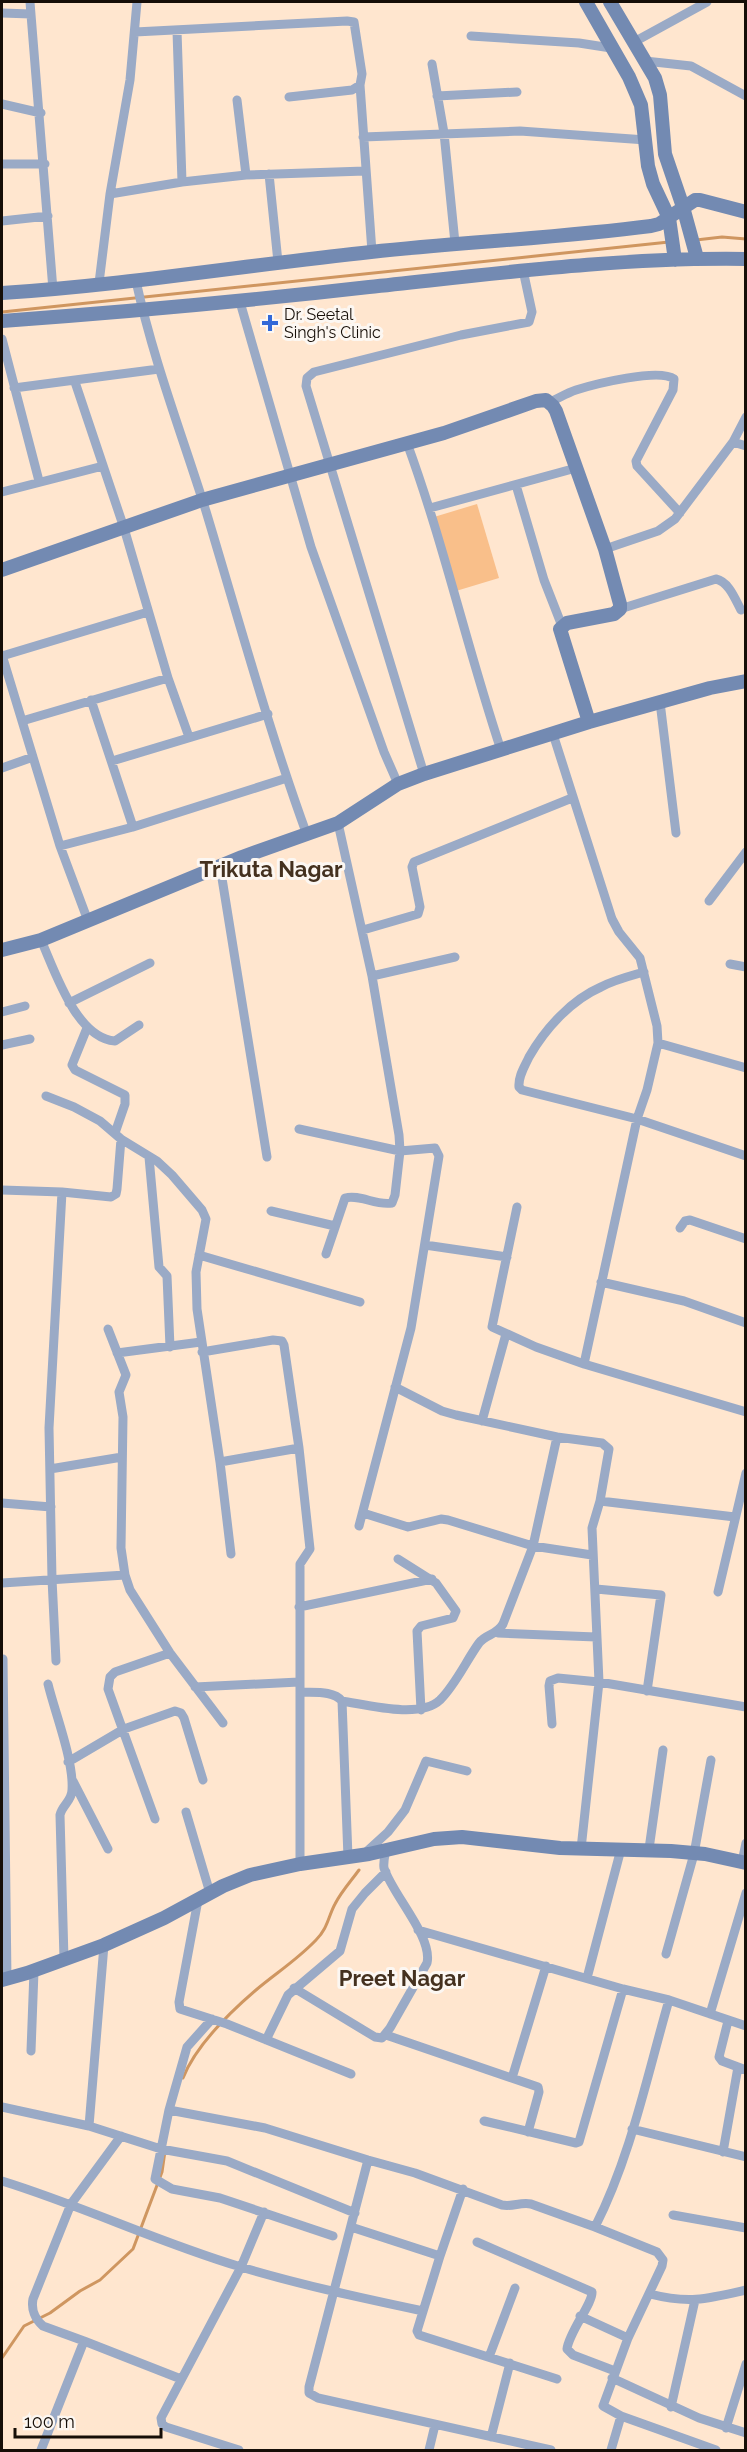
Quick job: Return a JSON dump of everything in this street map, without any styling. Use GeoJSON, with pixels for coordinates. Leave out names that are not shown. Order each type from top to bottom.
{"type":"FeatureCollection","features":[{"type":"Feature","properties":{"kind":"street"},"geometry":{"type":"LineString","coordinates":[[30,2],[41,113],[53,290]]}},
{"type":"Feature","properties":{"kind":"street"},"geometry":{"type":"LineString","coordinates":[[99,283],[110,194],[126,107],[137,2]]}},
{"type":"Feature","properties":{"kind":"street"},"geometry":{"type":"LineString","coordinates":[[586,2],[625,70],[641,105],[650,176],[669,218],[675,260]]}},
{"type":"Feature","properties":{"kind":"street"},"geometry":{"type":"LineString","coordinates":[[610,2],[655,78],[660,94],[665,154],[697,258]]}},
{"type":"Feature","properties":{"kind":"street"},"geometry":{"type":"LineString","coordinates":[[625,70],[640,52],[707,2]]}},
{"type":"Feature","properties":{"kind":"street"},"geometry":{"type":"LineString","coordinates":[[2,13],[31,14]]}},
{"type":"Feature","properties":{"kind":"street"},"geometry":{"type":"LineString","coordinates":[[135,32],[351,21],[356,27],[362,74],[360,85],[372,252]]}},
{"type":"Feature","properties":{"kind":"street"},"geometry":{"type":"LineString","coordinates":[[177,31],[182,182]]}},
{"type":"Feature","properties":{"kind":"street"},"geometry":{"type":"LineString","coordinates":[[471,36],[579,43],[611,48]]}},
{"type":"Feature","properties":{"kind":"street"},"geometry":{"type":"LineString","coordinates":[[640,52],[691,66],[746,96]]}},
{"type":"Feature","properties":{"kind":"street"},"geometry":{"type":"LineString","coordinates":[[432,64],[444,133],[455,243]]}},
{"type":"Feature","properties":{"kind":"street"},"geometry":{"type":"LineString","coordinates":[[289,97],[352,90],[360,85]]}},
{"type":"Feature","properties":{"kind":"street"},"geometry":{"type":"LineString","coordinates":[[437,96],[517,92]]}},
{"type":"Feature","properties":{"kind":"street"},"geometry":{"type":"LineString","coordinates":[[237,100],[246,176]]}},
{"type":"Feature","properties":{"kind":"street"},"geometry":{"type":"LineString","coordinates":[[2,104],[41,113]]}},
{"type":"Feature","properties":{"kind":"street"},"geometry":{"type":"LineString","coordinates":[[363,136],[552,132],[646,140]]}},
{"type":"Feature","properties":{"kind":"street"},"geometry":{"type":"LineString","coordinates":[[2,164],[45,164]]}},
{"type":"Feature","properties":{"kind":"street"},"geometry":{"type":"LineString","coordinates":[[110,194],[182,182],[246,176],[365,171]]}},
{"type":"Feature","properties":{"kind":"street"},"geometry":{"type":"LineString","coordinates":[[269,174],[278,262]]}},
{"type":"Feature","properties":{"kind":"street"},"geometry":{"type":"LineString","coordinates":[[2,293],[53,290],[99,283],[136,285],[278,262],[455,243],[642,228],[659,224],[694,200],[746,212]]}},
{"type":"Feature","properties":{"kind":"street"},"geometry":{"type":"LineString","coordinates":[[2,221],[48,216]]}},
{"type":"Feature","properties":{"kind":"street"},"geometry":{"type":"LineString","coordinates":[[2,321],[141,308],[240,302],[524,270],[697,258],[746,260]]}},
{"type":"Feature","properties":{"kind":"street"},"geometry":{"type":"LineString","coordinates":[[424,774],[306,386],[310,375],[314,372],[461,335],[529,322],[532,312],[524,270]]}},
{"type":"Feature","properties":{"kind":"street"},"geometry":{"type":"LineString","coordinates":[[136,285],[159,369],[202,500],[286,778],[307,835]]}},
{"type":"Feature","properties":{"kind":"street"},"geometry":{"type":"LineString","coordinates":[[240,302],[315,558],[384,752],[398,784]]}},
{"type":"Feature","properties":{"kind":"street"},"geometry":{"type":"LineString","coordinates":[[2,339],[39,481]]}},
{"type":"Feature","properties":{"kind":"street"},"geometry":{"type":"LineString","coordinates":[[14,388],[75,382],[159,369]]}},
{"type":"Feature","properties":{"kind":"street"},"geometry":{"type":"LineString","coordinates":[[550,402],[576,390],[615,382],[662,374],[674,379],[673,390],[636,461],[637,466],[680,513]]}},
{"type":"Feature","properties":{"kind":"street"},"geometry":{"type":"LineString","coordinates":[[75,382],[124,528],[168,678],[189,736]]}},
{"type":"Feature","properties":{"kind":"street"},"geometry":{"type":"LineString","coordinates":[[2,570],[202,500],[444,433],[536,401],[546,400],[556,411],[605,549],[620,609]]}},
{"type":"Feature","properties":{"kind":"street"},"geometry":{"type":"LineString","coordinates":[[605,549],[658,531],[669,524],[680,513],[733,442],[746,417]]}},
{"type":"Feature","properties":{"kind":"street"},"geometry":{"type":"LineString","coordinates":[[733,442],[746,446]]}},
{"type":"Feature","properties":{"kind":"street"},"geometry":{"type":"LineString","coordinates":[[406,443],[430,508],[501,750]]}},
{"type":"Feature","properties":{"kind":"street"},"geometry":{"type":"LineString","coordinates":[[2,492],[103,466]]}},
{"type":"Feature","properties":{"kind":"street"},"geometry":{"type":"LineString","coordinates":[[430,508],[576,468]]}},
{"type":"Feature","properties":{"kind":"street"},"geometry":{"type":"LineString","coordinates":[[516,485],[547,590],[562,626]]}},
{"type":"Feature","properties":{"kind":"street"},"geometry":{"type":"LineString","coordinates":[[589,722],[560,632],[562,626],[567,622],[614,614],[620,609],[716,579],[724,581],[741,610]]}},
{"type":"Feature","properties":{"kind":"street"},"geometry":{"type":"LineString","coordinates":[[88,921],[60,846],[11,692],[2,656],[148,612]]}},
{"type":"Feature","properties":{"kind":"street"},"geometry":{"type":"LineString","coordinates":[[22,722],[168,678]]}},
{"type":"Feature","properties":{"kind":"street"},"geometry":{"type":"LineString","coordinates":[[2,950],[41,940],[220,866],[338,823],[398,784],[424,774],[589,722],[710,688],[746,681]]}},
{"type":"Feature","properties":{"kind":"street"},"geometry":{"type":"LineString","coordinates":[[2,695],[11,692]]}},
{"type":"Feature","properties":{"kind":"street"},"geometry":{"type":"LineString","coordinates":[[91,700],[133,827]]}},
{"type":"Feature","properties":{"kind":"street"},"geometry":{"type":"LineString","coordinates":[[660,702],[676,833]]}},
{"type":"Feature","properties":{"kind":"street"},"geometry":{"type":"LineString","coordinates":[[112,761],[268,714]]}},
{"type":"Feature","properties":{"kind":"street"},"geometry":{"type":"LineString","coordinates":[[553,734],[612,919],[623,938],[640,958],[657,1026],[658,1043],[637,1119],[584,1364]]}},
{"type":"Feature","properties":{"kind":"street"},"geometry":{"type":"LineString","coordinates":[[2,768],[33,757]]}},
{"type":"Feature","properties":{"kind":"street"},"geometry":{"type":"LineString","coordinates":[[60,846],[133,827],[286,778]]}},
{"type":"Feature","properties":{"kind":"street"},"geometry":{"type":"LineString","coordinates":[[363,930],[418,914],[420,907],[412,867],[414,862],[573,798]]}},
{"type":"Feature","properties":{"kind":"street"},"geometry":{"type":"LineString","coordinates":[[326,1254],[345,1198],[351,1197],[384,1204],[392,1203],[400,1151],[372,976],[338,823]]}},
{"type":"Feature","properties":{"kind":"street"},"geometry":{"type":"LineString","coordinates":[[709,901],[746,852]]}},
{"type":"Feature","properties":{"kind":"street"},"geometry":{"type":"LineString","coordinates":[[220,866],[267,1157]]}},
{"type":"Feature","properties":{"kind":"street"},"geometry":{"type":"LineString","coordinates":[[41,940],[69,1003],[87,1028],[106,1039],[115,1041],[139,1025]]}},
{"type":"Feature","properties":{"kind":"street"},"geometry":{"type":"LineString","coordinates":[[372,976],[455,957]]}},
{"type":"Feature","properties":{"kind":"street"},"geometry":{"type":"LineString","coordinates":[[69,1003],[150,963]]}},
{"type":"Feature","properties":{"kind":"street"},"geometry":{"type":"LineString","coordinates":[[730,964],[746,967]]}},
{"type":"Feature","properties":{"kind":"street"},"geometry":{"type":"LineString","coordinates":[[644,972],[598,988],[572,1006],[543,1035],[518,1082],[522,1090],[637,1119],[746,1156]]}},
{"type":"Feature","properties":{"kind":"street"},"geometry":{"type":"LineString","coordinates":[[2,1012],[25,1006]]}},
{"type":"Feature","properties":{"kind":"street"},"geometry":{"type":"LineString","coordinates":[[2,1190],[62,1192],[111,1197],[116,1194],[118,1136],[125,1095],[75,1070],[72,1065],[87,1028]]}},
{"type":"Feature","properties":{"kind":"street"},"geometry":{"type":"LineString","coordinates":[[2,1045],[30,1039]]}},
{"type":"Feature","properties":{"kind":"street"},"geometry":{"type":"LineString","coordinates":[[658,1043],[746,1068]]}},
{"type":"Feature","properties":{"kind":"street"},"geometry":{"type":"LineString","coordinates":[[46,1096],[87,1113],[149,1157],[172,1175],[202,1210],[206,1219],[199,1255],[196,1291],[231,1554]]}},
{"type":"Feature","properties":{"kind":"street"},"geometry":{"type":"LineString","coordinates":[[299,1129],[400,1151],[432,1148],[437,1149],[438,1152],[439,1162],[411,1328],[359,1526]]}},
{"type":"Feature","properties":{"kind":"street"},"geometry":{"type":"LineString","coordinates":[[149,1157],[159,1267],[166,1276],[170,1347]]}},
{"type":"Feature","properties":{"kind":"street"},"geometry":{"type":"LineString","coordinates":[[56,1661],[49,1428],[62,1192]]}},
{"type":"Feature","properties":{"kind":"street"},"geometry":{"type":"LineString","coordinates":[[517,1207],[492,1327],[584,1364],[746,1412]]}},
{"type":"Feature","properties":{"kind":"street"},"geometry":{"type":"LineString","coordinates":[[271,1211],[335,1226]]}},
{"type":"Feature","properties":{"kind":"street"},"geometry":{"type":"LineString","coordinates":[[680,1228],[685,1221],[690,1220],[746,1239]]}},
{"type":"Feature","properties":{"kind":"street"},"geometry":{"type":"LineString","coordinates":[[425,1245],[507,1257]]}},
{"type":"Feature","properties":{"kind":"street"},"geometry":{"type":"LineString","coordinates":[[199,1255],[360,1302]]}},
{"type":"Feature","properties":{"kind":"street"},"geometry":{"type":"LineString","coordinates":[[602,1282],[684,1301],[746,1323]]}},
{"type":"Feature","properties":{"kind":"street"},"geometry":{"type":"LineString","coordinates":[[108,1329],[126,1375],[118,1392],[123,1416],[122,1561],[125,1575],[130,1590],[170,1653],[223,1723]]}},
{"type":"Feature","properties":{"kind":"street"},"geometry":{"type":"LineString","coordinates":[[482,1421],[506,1334]]}},
{"type":"Feature","properties":{"kind":"street"},"geometry":{"type":"LineString","coordinates":[[117,1353],[170,1347],[282,1341],[299,1448],[310,1549],[300,1564],[300,1864]]}},
{"type":"Feature","properties":{"kind":"street"},"geometry":{"type":"LineString","coordinates":[[395,1387],[442,1411],[557,1437],[607,1445],[609,1454],[592,1528],[599,1682],[580,1849]]}},
{"type":"Feature","properties":{"kind":"street"},"geometry":{"type":"LineString","coordinates":[[498,1633],[532,1545],[557,1437]]}},
{"type":"Feature","properties":{"kind":"street"},"geometry":{"type":"LineString","coordinates":[[220,1462],[299,1448]]}},
{"type":"Feature","properties":{"kind":"street"},"geometry":{"type":"LineString","coordinates":[[50,1468],[122,1457]]}},
{"type":"Feature","properties":{"kind":"street"},"geometry":{"type":"LineString","coordinates":[[718,1592],[746,1473]]}},
{"type":"Feature","properties":{"kind":"street"},"geometry":{"type":"LineString","coordinates":[[600,1501],[735,1518]]}},
{"type":"Feature","properties":{"kind":"street"},"geometry":{"type":"LineString","coordinates":[[2,1503],[51,1507]]}},
{"type":"Feature","properties":{"kind":"street"},"geometry":{"type":"LineString","coordinates":[[363,1513],[408,1527],[441,1519],[448,1520],[532,1545],[592,1554]]}},
{"type":"Feature","properties":{"kind":"street"},"geometry":{"type":"LineString","coordinates":[[398,1559],[432,1579],[456,1611],[453,1618],[421,1626],[417,1631],[421,1710]]}},
{"type":"Feature","properties":{"kind":"street"},"geometry":{"type":"LineString","coordinates":[[2,1582],[125,1575]]}},
{"type":"Feature","properties":{"kind":"street"},"geometry":{"type":"LineString","coordinates":[[299,1607],[432,1579]]}},
{"type":"Feature","properties":{"kind":"street"},"geometry":{"type":"LineString","coordinates":[[596,1589],[661,1595],[646,1691]]}},
{"type":"Feature","properties":{"kind":"street"},"geometry":{"type":"LineString","coordinates":[[342,1701],[421,1710],[433,1706],[440,1700],[480,1642],[498,1633],[596,1637]]}},
{"type":"Feature","properties":{"kind":"street"},"geometry":{"type":"LineString","coordinates":[[155,1819],[108,1689],[110,1677],[115,1672],[170,1653]]}},
{"type":"Feature","properties":{"kind":"street"},"geometry":{"type":"LineString","coordinates":[[3,1659],[4,1980],[104,1945],[250,1875],[434,1839],[455,1837],[580,1849],[649,1849],[744,1863],[746,1843]]}},
{"type":"Feature","properties":{"kind":"street"},"geometry":{"type":"LineString","coordinates":[[552,1724],[550,1682],[558,1678],[599,1682],[746,1707]]}},
{"type":"Feature","properties":{"kind":"street"},"geometry":{"type":"LineString","coordinates":[[48,1684],[71,1776],[71,1796],[60,1815],[64,1959]]}},
{"type":"Feature","properties":{"kind":"street"},"geometry":{"type":"LineString","coordinates":[[195,1687],[300,1687],[338,1696],[342,1701],[348,1857]]}},
{"type":"Feature","properties":{"kind":"street"},"geometry":{"type":"LineString","coordinates":[[68,1762],[124,1729],[171,1712],[181,1713],[203,1780]]}},
{"type":"Feature","properties":{"kind":"street"},"geometry":{"type":"LineString","coordinates":[[649,1849],[663,1750]]}},
{"type":"Feature","properties":{"kind":"street"},"geometry":{"type":"LineString","coordinates":[[666,1954],[694,1854],[711,1760]]}},
{"type":"Feature","properties":{"kind":"street"},"geometry":{"type":"LineString","coordinates":[[374,1852],[405,1810],[426,1761],[467,1771]]}},
{"type":"Feature","properties":{"kind":"street"},"geometry":{"type":"LineString","coordinates":[[71,1776],[108,1849]]}},
{"type":"Feature","properties":{"kind":"street"},"geometry":{"type":"LineString","coordinates":[[186,1812],[204,1897],[178,2006],[183,2010],[228,2024],[351,2074]]}},
{"type":"Feature","properties":{"kind":"street"},"geometry":{"type":"LineString","coordinates":[[587,1978],[621,1849]]}},
{"type":"Feature","properties":{"kind":"street"},"geometry":{"type":"LineString","coordinates":[[294,1988],[375,2037],[382,2038],[386,2035],[428,1963],[427,1951],[418,1930],[386,1872],[384,1861],[374,1852]]}},
{"type":"Feature","properties":{"kind":"street"},"geometry":{"type":"LineString","coordinates":[[266,2040],[283,2004],[294,1988],[340,1952],[352,1909],[386,1872]]}},
{"type":"Feature","properties":{"kind":"street"},"geometry":{"type":"LineString","coordinates":[[710,2014],[746,1893]]}},
{"type":"Feature","properties":{"kind":"street"},"geometry":{"type":"LineString","coordinates":[[418,1930],[669,2000],[746,2026]]}},
{"type":"Feature","properties":{"kind":"street"},"geometry":{"type":"LineString","coordinates":[[89,2126],[104,1945]]}},
{"type":"Feature","properties":{"kind":"street"},"geometry":{"type":"LineString","coordinates":[[512,2078],[546,1966]]}},
{"type":"Feature","properties":{"kind":"street"},"geometry":{"type":"LineString","coordinates":[[31,2051],[34,1971]]}},
{"type":"Feature","properties":{"kind":"street"},"geometry":{"type":"LineString","coordinates":[[484,2121],[576,2144],[581,2140],[623,1989]]}},
{"type":"Feature","properties":{"kind":"street"},"geometry":{"type":"LineString","coordinates":[[595,2226],[619,2177],[669,2000]]}},
{"type":"Feature","properties":{"kind":"street"},"geometry":{"type":"LineString","coordinates":[[214,2019],[187,2047],[154,2176],[156,2181],[166,2186],[220,2198],[333,2236]]}},
{"type":"Feature","properties":{"kind":"street"},"geometry":{"type":"LineString","coordinates":[[723,2152],[742,2068],[722,2061],[718,2057],[728,2021]]}},
{"type":"Feature","properties":{"kind":"street"},"geometry":{"type":"LineString","coordinates":[[386,2035],[538,2087],[539,2092],[528,2132]]}},
{"type":"Feature","properties":{"kind":"street"},"geometry":{"type":"LineString","coordinates":[[2,2107],[89,2126],[162,2149],[227,2162],[355,2213]]}},
{"type":"Feature","properties":{"kind":"street"},"geometry":{"type":"LineString","coordinates":[[170,2110],[181,2114],[265,2128],[415,2173],[464,2189],[502,2205],[509,2206],[521,2202],[531,2204],[595,2226],[662,2256],[662,2266],[628,2338],[603,2406],[621,2416],[717,2451]]}},
{"type":"Feature","properties":{"kind":"street"},"geometry":{"type":"LineString","coordinates":[[632,2129],[746,2157]]}},
{"type":"Feature","properties":{"kind":"street"},"geometry":{"type":"LineString","coordinates":[[121,2136],[71,2204],[37,2284],[32,2305],[38,2321],[43,2326],[181,2379]]}},
{"type":"Feature","properties":{"kind":"street"},"geometry":{"type":"LineString","coordinates":[[368,2160],[309,2393],[318,2398],[551,2451]]}},
{"type":"Feature","properties":{"kind":"street"},"geometry":{"type":"LineString","coordinates":[[2,2182],[71,2204],[145,2235],[241,2267],[333,2292],[423,2311]]}},
{"type":"Feature","properties":{"kind":"street"},"geometry":{"type":"LineString","coordinates":[[464,2189],[417,2331],[419,2335],[556,2379]]}},
{"type":"Feature","properties":{"kind":"street"},"geometry":{"type":"LineString","coordinates":[[232,2450],[162,2424],[164,2411],[241,2267],[264,2212]]}},
{"type":"Feature","properties":{"kind":"street"},"geometry":{"type":"LineString","coordinates":[[673,2215],[746,2228]]}},
{"type":"Feature","properties":{"kind":"street"},"geometry":{"type":"LineString","coordinates":[[351,2227],[440,2256]]}},
{"type":"Feature","properties":{"kind":"street"},"geometry":{"type":"LineString","coordinates":[[477,2242],[592,2292],[568,2344],[569,2353],[613,2374],[671,2407],[726,2428],[746,2433]]}},
{"type":"Feature","properties":{"kind":"street"},"geometry":{"type":"LineString","coordinates":[[489,2357],[515,2288]]}},
{"type":"Feature","properties":{"kind":"street"},"geometry":{"type":"LineString","coordinates":[[650,2294],[672,2300],[695,2300],[746,2290]]}},
{"type":"Feature","properties":{"kind":"street"},"geometry":{"type":"LineString","coordinates":[[671,2407],[695,2300]]}},
{"type":"Feature","properties":{"kind":"street"},"geometry":{"type":"LineString","coordinates":[[580,2316],[628,2338]]}},
{"type":"Feature","properties":{"kind":"street"},"geometry":{"type":"LineString","coordinates":[[42,2451],[84,2341]]}},
{"type":"Feature","properties":{"kind":"street"},"geometry":{"type":"LineString","coordinates":[[491,2437],[510,2363]]}},
{"type":"Feature","properties":{"kind":"street"},"geometry":{"type":"LineString","coordinates":[[726,2428],[746,2364]]}},
{"type":"Feature","properties":{"kind":"street"},"geometry":{"type":"LineString","coordinates":[[611,2451],[621,2416]]}},
{"type":"Feature","properties":{"kind":"street"},"geometry":{"type":"LineString","coordinates":[[429,2451],[435,2425]]}},
{"type":"Feature","properties":{"kind":"shaded area"},"geometry":{"type":"Polygon","coordinates":[[[477,504],[499,578],[456,591],[434,517],[477,504]]]}},
{"type":"Feature","properties":{"kind":"waterway"},"geometry":{"type":"LineString","coordinates":[[696,240],[722,237],[746,239]]}},
{"type":"Feature","properties":{"kind":"waterway"},"geometry":{"type":"LineString","coordinates":[[2,312],[669,242]]}},
{"type":"Feature","properties":{"kind":"waterway"},"geometry":{"type":"LineString","coordinates":[[183,2078],[204,2042],[224,2020],[320,1936],[337,1900],[359,1870]]}},
{"type":"Feature","properties":{"kind":"waterway"},"geometry":{"type":"LineString","coordinates":[[2,2358],[24,2326],[50,2313],[80,2291],[100,2280],[133,2249],[162,2172],[165,2151]]}},
{"type":"Feature","properties":{"kind":"place","name":"Dr. Seetal Singh's Clinic"},"geometry":{"type":"Point","coordinates":[270,323]}},
{"type":"Feature","properties":{"kind":"district","name":"Trikuta Nagar"},"geometry":{"type":"Point","coordinates":[271,869]}},
{"type":"Feature","properties":{"kind":"district","name":"Preet Nagar"},"geometry":{"type":"Point","coordinates":[402,1978]}}]}
